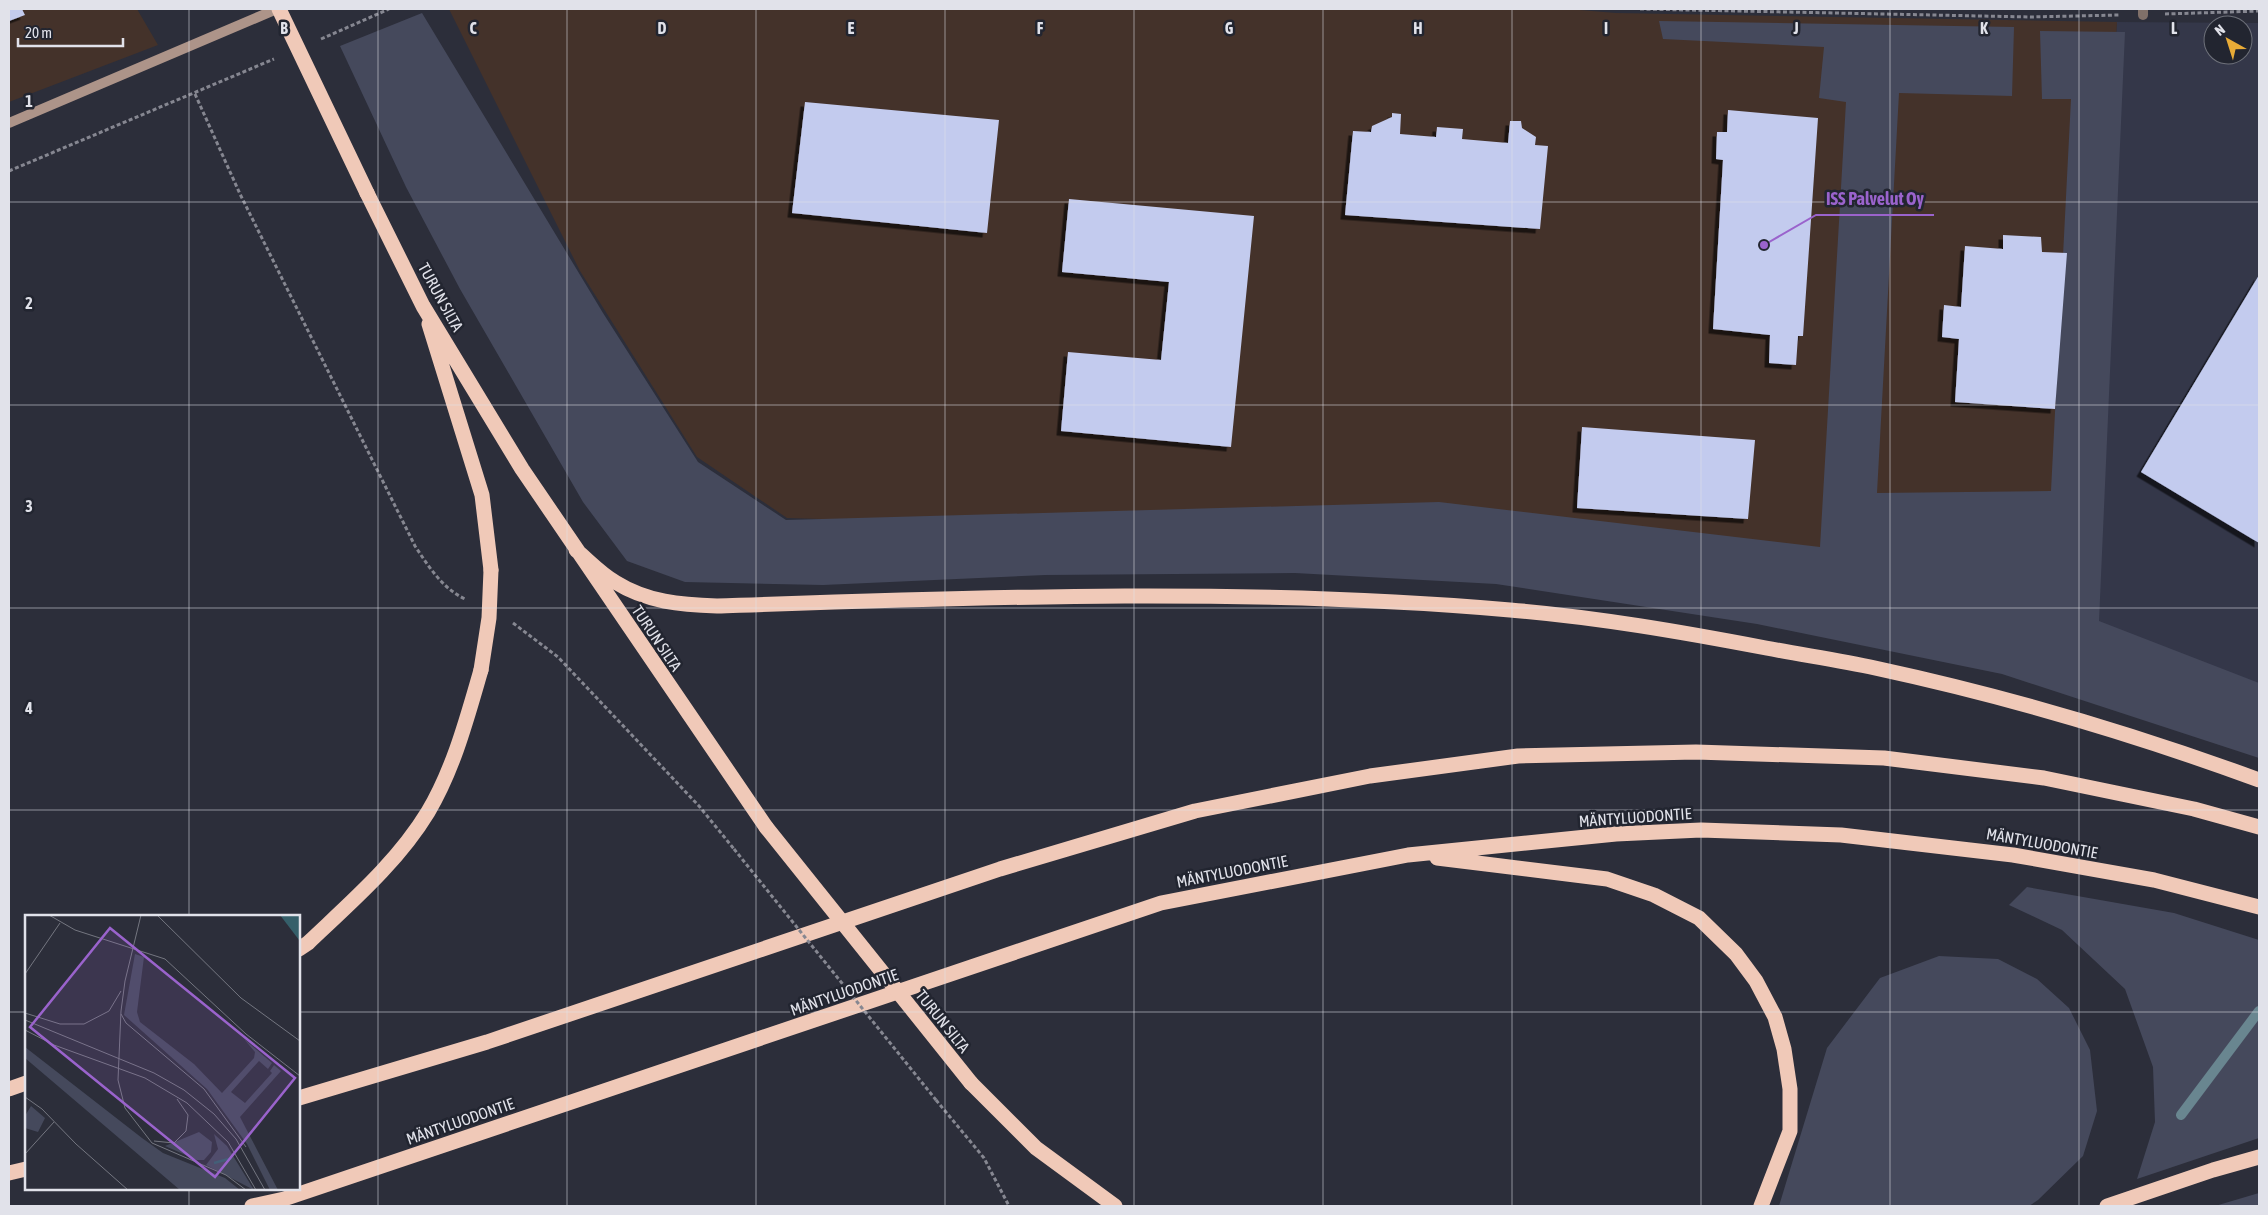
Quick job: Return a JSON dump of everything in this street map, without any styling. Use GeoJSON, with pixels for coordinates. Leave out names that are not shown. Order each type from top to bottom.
{"type":"FeatureCollection","features":[{"type":"Feature","properties":{"kind":"highway","name":"TURUN SILTA"},"geometry":{"type":"LineString","coordinates":[[278,9],[423,306],[522,468],[766,827],[971,1083],[1036,1148],[1115,1206]]}},
{"type":"Feature","properties":{"kind":"highway"},"geometry":{"type":"LineString","coordinates":[[300,948],[308,944],[381,873],[428,812],[457,752],[481,670],[489,618],[491,570],[482,495],[423,306]]}},
{"type":"Feature","properties":{"kind":"highway"},"geometry":{"type":"LineString","coordinates":[[576,550],[615,582],[653,600],[683,605],[717,606],[1066,596],[1218,595],[1351,599],[1513,610],[1667,629],[1875,668],[2032,706],[2177,750],[2259,780]]}},
{"type":"Feature","properties":{"kind":"highway"},"geometry":{"type":"LineString","coordinates":[[300,1098],[486,1042],[1000,869],[1194,811],[1370,776],[1518,756],[1696,752],[1884,758],[2044,778],[2194,809],[2259,827]]}},
{"type":"Feature","properties":{"kind":"highway","name":"MÄNTYLUODONTIE"},"geometry":{"type":"LineString","coordinates":[[252,1206],[294,1196],[1161,903],[1408,855],[1616,834],[1701,830],[1841,835],[2013,855],[2154,880],[2259,907]]}},
{"type":"Feature","properties":{"kind":"highway"},"geometry":{"type":"LineString","coordinates":[[1408,855],[1608,879],[1654,895],[1699,918],[1736,954],[1756,981],[1775,1017],[1784,1049],[1790,1089],[1790,1130],[1761,1206]]}},
{"type":"Feature","properties":{"kind":"highway"},"geometry":{"type":"LineString","coordinates":[[9,1089],[25,1083]]}},
{"type":"Feature","properties":{"kind":"highway"},"geometry":{"type":"LineString","coordinates":[[2107,1206],[2213,1170],[2259,1157]]}},
{"type":"Feature","properties":{"kind":"highway"},"geometry":{"type":"LineString","coordinates":[[9,1173],[25,1169]]}},
{"type":"Feature","properties":{"kind":"street"},"geometry":{"type":"LineString","coordinates":[[9,123],[278,9]]}},
{"type":"Feature","properties":{"kind":"path"},"geometry":{"type":"LineString","coordinates":[[318,40],[389,9]]}},
{"type":"Feature","properties":{"kind":"path"},"geometry":{"type":"LineString","coordinates":[[1640,9],[2030,17],[2143,12],[2259,11]]}},
{"type":"Feature","properties":{"kind":"path"},"geometry":{"type":"LineString","coordinates":[[9,171],[195,94],[283,55]]}},
{"type":"Feature","properties":{"kind":"path"},"geometry":{"type":"LineString","coordinates":[[195,94],[240,194],[415,546],[435,575],[458,596],[466,600]]}},
{"type":"Feature","properties":{"kind":"path"},"geometry":{"type":"LineString","coordinates":[[509,621],[518,625],[558,657],[699,806],[984,1158],[1009,1206]]}},
{"type":"Feature","properties":{"kind":"shaded area"},"geometry":{"type":"Polygon","coordinates":[[[9,9],[137,9],[158,45],[9,102],[9,9]]]}},
{"type":"Feature","properties":{"kind":"shaded area"},"geometry":{"type":"Polygon","coordinates":[[[449,9],[1568,9],[1616,13],[2117,22],[2077,636],[892,521],[787,518],[697,457],[580,271],[449,9]]]}},
{"type":"Feature","properties":{"kind":"shaded area"},"geometry":{"type":"Polygon","coordinates":[[[422,13],[603,313],[698,462],[786,520],[1439,502],[1820,547],[1846,102],[1819,98],[1824,47],[1663,39],[1659,21],[2014,27],[2012,96],[1899,93],[1877,493],[2051,491],[2071,99],[2042,99],[2040,31],[2125,32],[2099,621],[2259,683],[2259,758],[2002,674],[1757,624],[1496,584],[1295,573],[1045,575],[823,585],[685,582],[627,561],[583,502],[460,289],[406,187],[340,46],[422,13]]]}},
{"type":"Feature","properties":{"kind":"shaded area"},"geometry":{"type":"Polygon","coordinates":[[[2117,22],[2203,23],[2203,65],[2253,65],[2253,23],[2259,23],[2259,704],[2077,636],[2117,22]]]}},
{"type":"Feature","properties":{"kind":"shaded area"},"geometry":{"type":"Polygon","coordinates":[[[2027,887],[2174,913],[2259,940],[2259,1138],[2137,1179],[2155,1122],[2153,1067],[2125,989],[2062,930],[2009,905],[2027,887]]]}},
{"type":"Feature","properties":{"kind":"shaded area"},"geometry":{"type":"Polygon","coordinates":[[[1939,956],[1998,959],[2037,979],[2069,1008],[2090,1050],[2097,1111],[2083,1156],[2038,1200],[2029,1206],[1779,1206],[1827,1048],[1880,978],[1939,956]]]}},
{"type":"Feature","properties":{"kind":"shaded area"},"geometry":{"type":"Polygon","coordinates":[[[2259,1193],[2259,1206],[2215,1206],[2259,1193]]]}},
{"type":"Feature","properties":{"kind":"building"},"geometry":{"type":"Polygon","coordinates":[[[9,9],[22,9],[25,15],[9,21],[9,9]]]}},
{"type":"Feature","properties":{"kind":"building"},"geometry":{"type":"Polygon","coordinates":[[[805,102],[999,120],[987,233],[792,213],[805,102]]]}},
{"type":"Feature","properties":{"kind":"building"},"geometry":{"type":"Polygon","coordinates":[[[1728,110],[1818,118],[1803,336],[1798,336],[1796,365],[1769,363],[1770,335],[1713,329],[1723,160],[1716,159],[1717,132],[1727,132],[1728,110]]]}},
{"type":"Feature","properties":{"kind":"building"},"geometry":{"type":"Polygon","coordinates":[[[1392,113],[1401,114],[1400,134],[1436,137],[1437,127],[1463,129],[1462,139],[1508,143],[1510,121],[1521,121],[1522,128],[1536,137],[1535,145],[1548,146],[1540,229],[1345,215],[1353,131],[1371,132],[1372,126],[1392,117],[1392,113]]]}},
{"type":"Feature","properties":{"kind":"building"},"geometry":{"type":"Polygon","coordinates":[[[1069,199],[1254,216],[1231,447],[1061,431],[1068,352],[1161,360],[1169,282],[1062,272],[1069,199]]]}},
{"type":"Feature","properties":{"kind":"building"},"geometry":{"type":"Polygon","coordinates":[[[2003,235],[2041,237],[2042,252],[2067,253],[2055,409],[1955,402],[1959,339],[1942,337],[1944,305],[1961,307],[1965,246],[2003,249],[2003,235]]]}},
{"type":"Feature","properties":{"kind":"building"},"geometry":{"type":"Polygon","coordinates":[[[2259,275],[2259,543],[2141,472],[2259,275]]]}},
{"type":"Feature","properties":{"kind":"building"},"geometry":{"type":"Polygon","coordinates":[[[1582,427],[1755,440],[1748,519],[1577,508],[1582,427]]]}},
{"type":"Feature","properties":{"kind":"waterway"},"geometry":{"type":"LineString","coordinates":[[2181,1115],[2259,1011]]}},
{"type":"Feature","properties":{"kind":"place","name":"ISS Palvelut Oy"},"geometry":{"type":"Point","coordinates":[1764,245]}}]}
